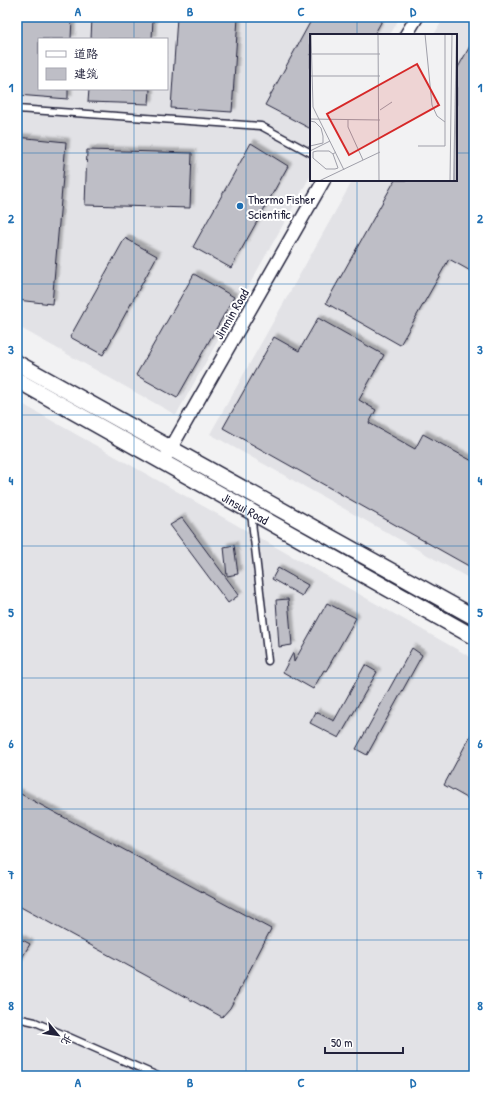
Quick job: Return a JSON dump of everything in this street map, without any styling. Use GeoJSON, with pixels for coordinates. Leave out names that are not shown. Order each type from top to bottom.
{"type":"FeatureCollection","features":[{"type":"Feature","properties":{"kind":"street"},"geometry":{"type":"LineString","coordinates":[[407,34],[417,17]]}},
{"type":"Feature","properties":{"kind":"street","name":"Jinmin Road"},"geometry":{"type":"LineString","coordinates":[[163,462],[323,181]]}},
{"type":"Feature","properties":{"kind":"street","name":"Jinsui Road"},"geometry":{"type":"LineString","coordinates":[[17,363],[474,617]]}},
{"type":"Feature","properties":{"kind":"street","name":"Jinsui Road"},"geometry":{"type":"LineString","coordinates":[[17,380],[474,637]]}},
{"type":"Feature","properties":{"kind":"lane"},"geometry":{"type":"LineString","coordinates":[[17,109],[261,126],[310,152]]}},
{"type":"Feature","properties":{"kind":"lane"},"geometry":{"type":"LineString","coordinates":[[251,512],[268,661]]}},
{"type":"Feature","properties":{"kind":"lane"},"geometry":{"type":"LineString","coordinates":[[17,1018],[36,1022],[158,1076]]}},
{"type":"Feature","properties":{"kind":"shaded area"},"geometry":{"type":"Polygon","coordinates":[[[17,17],[400,17],[391,34],[310,34],[310,177],[176,415],[17,326],[17,17]]]}},
{"type":"Feature","properties":{"kind":"shaded area"},"geometry":{"type":"Polygon","coordinates":[[[444,17],[474,17],[474,581],[210,434],[352,181],[457,181],[457,34],[435,34],[444,17]]]}},
{"type":"Feature","properties":{"kind":"shaded area"},"geometry":{"type":"Polygon","coordinates":[[[17,401],[474,659],[474,1076],[17,1076],[17,401]]]}},
{"type":"Feature","properties":{"kind":"building"},"geometry":{"type":"Polygon","coordinates":[[[17,17],[72,17],[71,38],[38,38],[38,90],[68,90],[68,99],[17,95],[17,17]]]}},
{"type":"Feature","properties":{"kind":"building"},"geometry":{"type":"Polygon","coordinates":[[[92,17],[153,17],[152,38],[91,38],[92,17]]]}},
{"type":"Feature","properties":{"kind":"building"},"geometry":{"type":"Polygon","coordinates":[[[177,17],[238,17],[232,112],[171,108],[177,17]]]}},
{"type":"Feature","properties":{"kind":"building"},"geometry":{"type":"Polygon","coordinates":[[[313,17],[384,17],[375,34],[310,34],[310,128],[265,105],[313,17]]]}},
{"type":"Feature","properties":{"kind":"building"},"geometry":{"type":"Polygon","coordinates":[[[474,39],[474,273],[449,259],[400,345],[326,303],[394,181],[457,181],[457,69],[474,39]]]}},
{"type":"Feature","properties":{"kind":"building"},"geometry":{"type":"Polygon","coordinates":[[[89,90],[150,90],[149,104],[88,102],[89,90]]]}},
{"type":"Feature","properties":{"kind":"building"},"geometry":{"type":"Polygon","coordinates":[[[17,137],[66,142],[52,304],[17,300],[17,137]]]}},
{"type":"Feature","properties":{"kind":"building","name":"Thermo Fisher Scientific"},"geometry":{"type":"Polygon","coordinates":[[[251,143],[288,166],[231,268],[193,247],[251,143]]]}},
{"type":"Feature","properties":{"kind":"building"},"geometry":{"type":"Polygon","coordinates":[[[87,150],[192,153],[190,208],[85,205],[87,150]]]}},
{"type":"Feature","properties":{"kind":"building"},"geometry":{"type":"Polygon","coordinates":[[[125,238],[157,256],[103,355],[70,337],[125,238]]]}},
{"type":"Feature","properties":{"kind":"building"},"geometry":{"type":"Polygon","coordinates":[[[194,274],[234,297],[177,398],[136,375],[194,274]]]}},
{"type":"Feature","properties":{"kind":"building"},"geometry":{"type":"Polygon","coordinates":[[[318,318],[384,355],[359,400],[376,410],[369,423],[415,449],[423,434],[474,462],[474,569],[223,428],[274,337],[299,351],[318,318]]]}},
{"type":"Feature","properties":{"kind":"building"},"geometry":{"type":"Polygon","coordinates":[[[182,518],[239,595],[228,603],[170,525],[182,518]]]}},
{"type":"Feature","properties":{"kind":"building"},"geometry":{"type":"Polygon","coordinates":[[[234,545],[238,574],[227,576],[224,547],[234,545]]]}},
{"type":"Feature","properties":{"kind":"building"},"geometry":{"type":"Polygon","coordinates":[[[278,568],[308,585],[302,596],[272,579],[278,568]]]}},
{"type":"Feature","properties":{"kind":"building"},"geometry":{"type":"Polygon","coordinates":[[[288,599],[292,645],[279,647],[276,600],[288,599]]]}},
{"type":"Feature","properties":{"kind":"building"},"geometry":{"type":"Polygon","coordinates":[[[327,603],[356,618],[326,671],[324,670],[313,689],[283,672],[293,653],[294,662],[327,603]]]}},
{"type":"Feature","properties":{"kind":"building"},"geometry":{"type":"Polygon","coordinates":[[[412,648],[422,655],[367,755],[356,749],[412,648]]]}},
{"type":"Feature","properties":{"kind":"building"},"geometry":{"type":"Polygon","coordinates":[[[365,665],[377,672],[339,738],[310,723],[316,712],[334,721],[365,665]]]}},
{"type":"Feature","properties":{"kind":"building"},"geometry":{"type":"Polygon","coordinates":[[[474,729],[474,802],[444,785],[474,729]]]}},
{"type":"Feature","properties":{"kind":"building"},"geometry":{"type":"Polygon","coordinates":[[[17,792],[271,929],[230,1008],[222,1017],[17,905],[17,792]]]}},
{"type":"Feature","properties":{"kind":"building"},"geometry":{"type":"Polygon","coordinates":[[[17,937],[30,944],[17,966],[17,937]]]}},
{"type":"Feature","properties":{"kind":"place","name":"Thermo Fisher Scientific"},"geometry":{"type":"Point","coordinates":[240,206]}}]}
